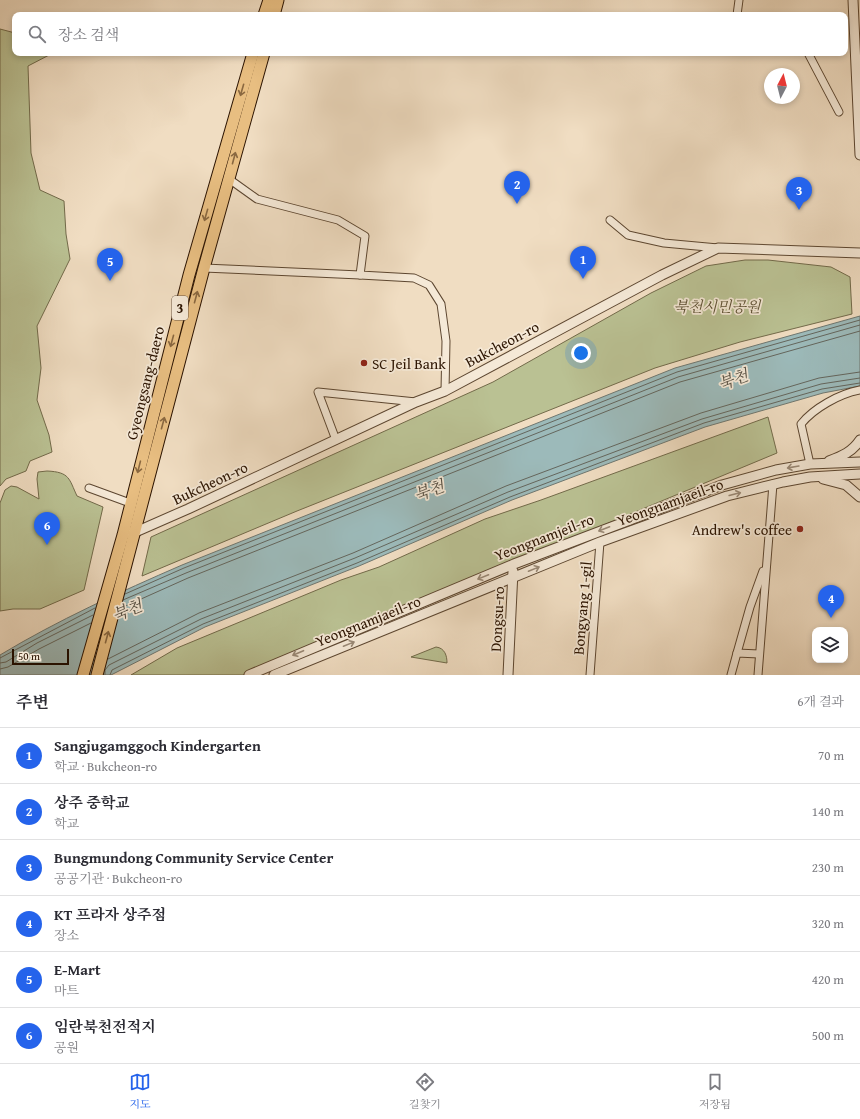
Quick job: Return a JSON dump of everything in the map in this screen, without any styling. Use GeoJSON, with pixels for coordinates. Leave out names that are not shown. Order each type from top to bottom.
{"type":"FeatureCollection","features":[{"type":"Feature","properties":{"kind":"main road"},"geometry":{"type":"LineString","coordinates":[[265,12],[269,0]]}},
{"type":"Feature","properties":{"kind":"main road"},"geometry":{"type":"LineString","coordinates":[[275,12],[278,0]]}},
{"type":"Feature","properties":{"kind":"main road","name":"Gyeongsang-daero"},"geometry":{"type":"LineString","coordinates":[[97,675],[128,555],[130,503],[189,275],[252,56]]}},
{"type":"Feature","properties":{"kind":"main road","name":"Gyeongsang-daero"},"geometry":{"type":"LineString","coordinates":[[83,675],[115,564],[128,534],[263,56]]}},
{"type":"Feature","properties":{"kind":"street"},"geometry":{"type":"LineString","coordinates":[[737,12],[738,0]]}},
{"type":"Feature","properties":{"kind":"street"},"geometry":{"type":"LineString","coordinates":[[853,0],[854,43],[859,90],[860,155]]}},
{"type":"Feature","properties":{"kind":"street"},"geometry":{"type":"LineString","coordinates":[[854,43],[860,54]]}},
{"type":"Feature","properties":{"kind":"street"},"geometry":{"type":"LineString","coordinates":[[810,56],[839,112]]}},
{"type":"Feature","properties":{"kind":"street"},"geometry":{"type":"LineString","coordinates":[[229,179],[258,199],[338,220],[365,236],[360,275]]}},
{"type":"Feature","properties":{"kind":"street"},"geometry":{"type":"LineString","coordinates":[[610,220],[628,235],[664,243],[718,248]]}},
{"type":"Feature","properties":{"kind":"street","name":"Bukcheon-ro"},"geometry":{"type":"LineString","coordinates":[[128,534],[336,440],[416,402],[445,391],[662,275],[718,248],[860,253]]}},
{"type":"Feature","properties":{"kind":"street"},"geometry":{"type":"LineString","coordinates":[[204,268],[414,278],[429,285],[440,304],[446,341],[445,391]]}},
{"type":"Feature","properties":{"kind":"street"},"geometry":{"type":"LineString","coordinates":[[810,464],[801,424],[808,416],[846,393],[860,390]]}},
{"type":"Feature","properties":{"kind":"street"},"geometry":{"type":"LineString","coordinates":[[336,440],[318,392],[416,402]]}},
{"type":"Feature","properties":{"kind":"street"},"geometry":{"type":"LineString","coordinates":[[824,463],[846,454],[856,446],[860,440]]}},
{"type":"Feature","properties":{"kind":"street","name":"Yeongnamjeil-ro"},"geometry":{"type":"LineString","coordinates":[[249,675],[514,564],[722,485],[776,470],[810,464],[860,462]]}},
{"type":"Feature","properties":{"kind":"street","name":"Yeongnamjaeil-ro"},"geometry":{"type":"LineString","coordinates":[[274,675],[600,542],[727,496],[773,484],[810,477],[860,474]]}},
{"type":"Feature","properties":{"kind":"street"},"geometry":{"type":"LineString","coordinates":[[810,477],[846,484],[860,497]]}},
{"type":"Feature","properties":{"kind":"street"},"geometry":{"type":"LineString","coordinates":[[758,675],[773,484]]}},
{"type":"Feature","properties":{"kind":"street"},"geometry":{"type":"LineString","coordinates":[[89,488],[130,503]]}},
{"type":"Feature","properties":{"kind":"street","name":"Bongyang 1-gil"},"geometry":{"type":"LineString","coordinates":[[590,675],[600,542]]}},
{"type":"Feature","properties":{"kind":"street"},"geometry":{"type":"LineString","coordinates":[[731,675],[750,607],[767,561]]}},
{"type":"Feature","properties":{"kind":"street","name":"Dongsu-ro"},"geometry":{"type":"LineString","coordinates":[[508,675],[514,564]]}},
{"type":"Feature","properties":{"kind":"street"},"geometry":{"type":"LineString","coordinates":[[737,653],[759,654]]}},
{"type":"Feature","properties":{"kind":"green space"},"geometry":{"type":"Polygon","coordinates":[[[0,29],[12,32],[12,56],[47,56],[28,66],[31,153],[40,190],[64,201],[66,234],[70,259],[37,326],[41,368],[37,400],[49,435],[52,452],[30,461],[26,471],[6,479],[0,486],[0,29]]]}},
{"type":"Feature","properties":{"kind":"green space","name":"북천시민공원"},"geometry":{"type":"Polygon","coordinates":[[[745,260],[768,260],[831,267],[850,277],[852,314],[740,342],[655,368],[297,511],[142,576],[151,537],[493,382],[651,293],[706,266],[745,260]]]}},
{"type":"Feature","properties":{"kind":"green space"},"geometry":{"type":"Polygon","coordinates":[[[768,417],[777,453],[243,675],[131,675],[177,648],[341,580],[379,567],[485,519],[768,417]]]}},
{"type":"Feature","properties":{"kind":"green space"},"geometry":{"type":"Polygon","coordinates":[[[47,471],[64,475],[70,481],[77,496],[103,507],[84,590],[40,609],[13,609],[0,611],[0,503],[5,490],[11,486],[17,487],[39,499],[37,479],[38,472],[47,471]]]}},
{"type":"Feature","properties":{"kind":"green space"},"geometry":{"type":"Polygon","coordinates":[[[436,647],[442,649],[445,653],[447,663],[411,657],[436,647]]]}},
{"type":"Feature","properties":{"kind":"water","name":"북천"},"geometry":{"type":"Polygon","coordinates":[[[860,316],[860,386],[823,393],[705,427],[512,500],[359,566],[205,627],[111,675],[0,675],[0,655],[44,630],[90,607],[182,565],[675,368],[860,316]]]}},
{"type":"Feature","properties":{"kind":"place","name":"상주 중학교"},"geometry":{"type":"Point","coordinates":[517,204]}},
{"type":"Feature","properties":{"kind":"place","name":"Bungmundong Community Service Center"},"geometry":{"type":"Point","coordinates":[799,210]}},
{"type":"Feature","properties":{"kind":"place","name":"Sangjugamggoch Kindergarten"},"geometry":{"type":"Point","coordinates":[583,279]}},
{"type":"Feature","properties":{"kind":"place","name":"E-Mart"},"geometry":{"type":"Point","coordinates":[110,281]}},
{"type":"Feature","properties":{"kind":"place","name":"SC Jeil Bank"},"geometry":{"type":"Point","coordinates":[364,363]}},
{"type":"Feature","properties":{"kind":"place","name":"Andrew's coffee"},"geometry":{"type":"Point","coordinates":[800,529]}},
{"type":"Feature","properties":{"kind":"place","name":"임란북천전적지"},"geometry":{"type":"Point","coordinates":[47,545]}},
{"type":"Feature","properties":{"kind":"place","name":"KT 프라자 상주점"},"geometry":{"type":"Point","coordinates":[831,618]}}]}
